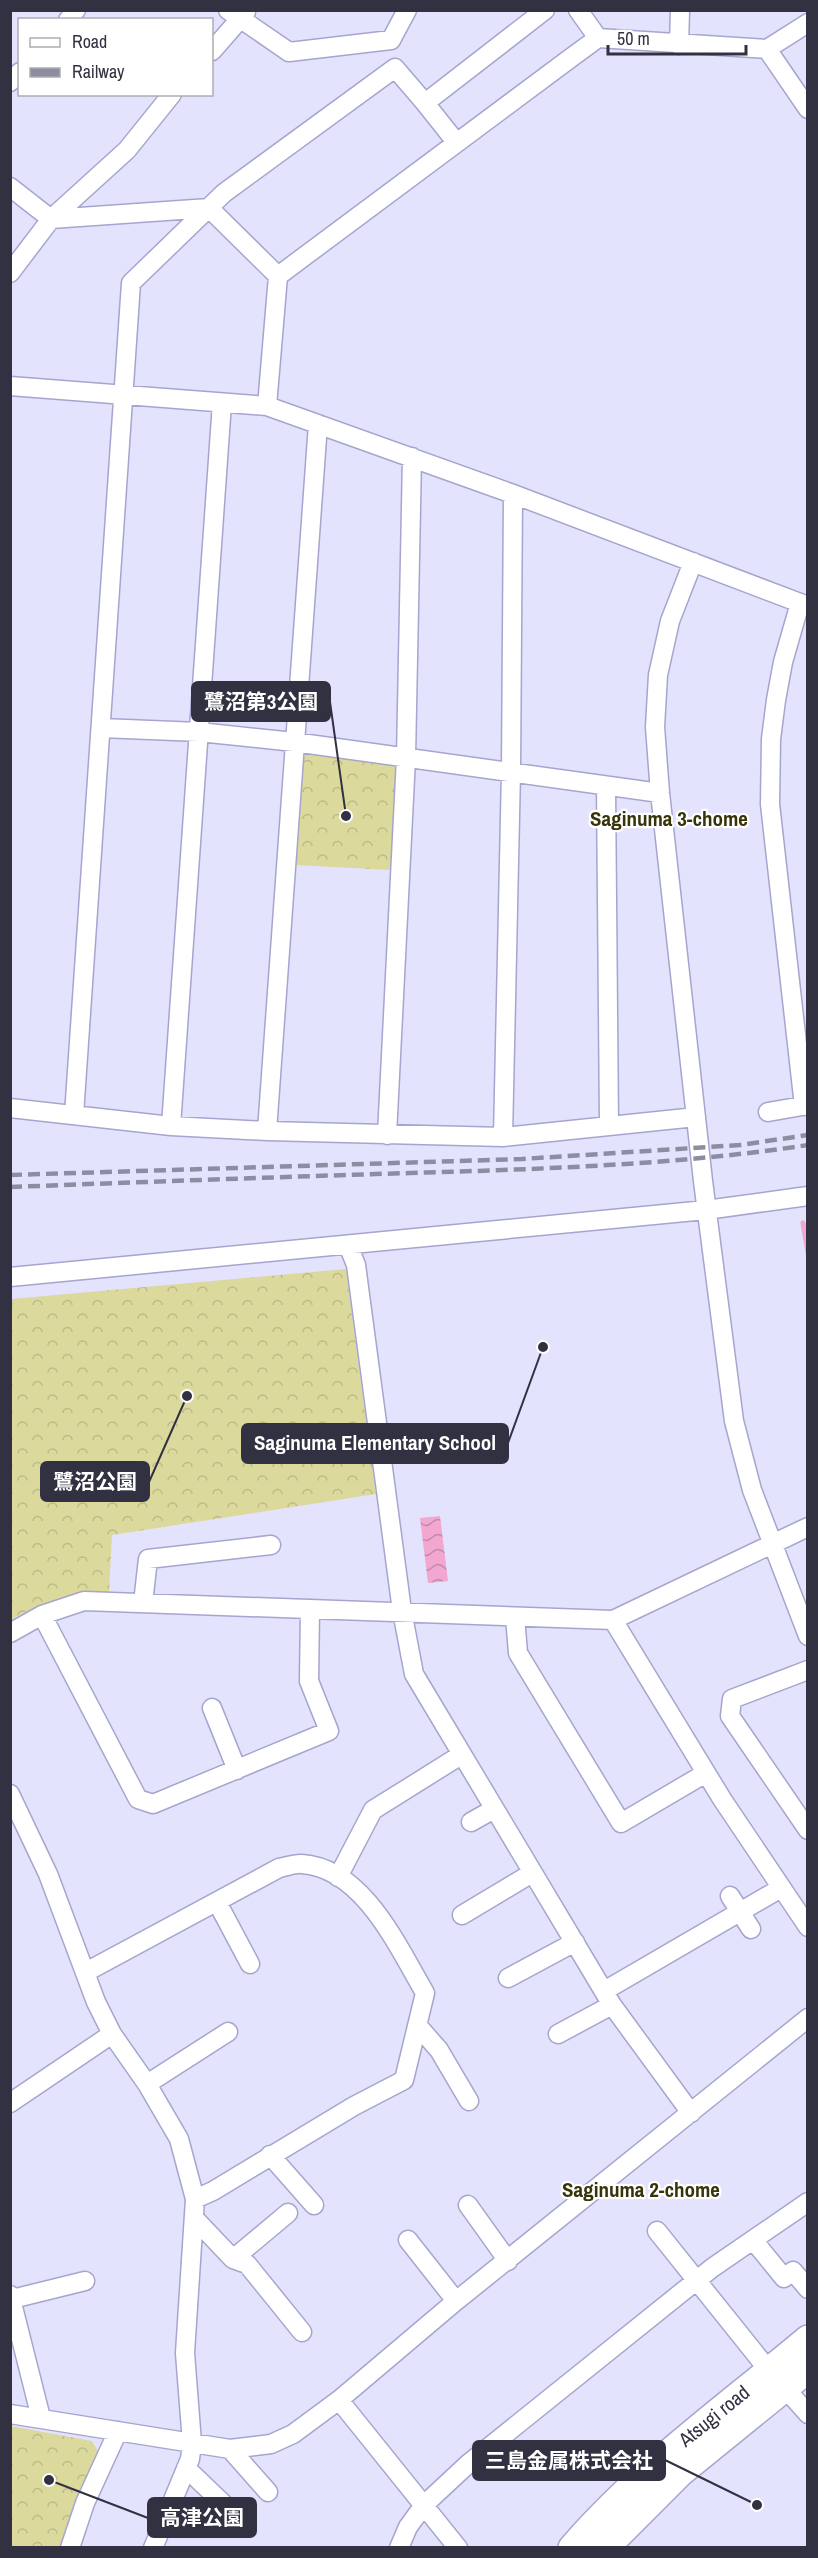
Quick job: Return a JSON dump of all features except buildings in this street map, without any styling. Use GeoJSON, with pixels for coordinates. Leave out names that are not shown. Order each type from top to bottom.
{"type":"FeatureCollection","features":[{"type":"Feature","properties":{"kind":"highway","name":"Atsugi road"},"geometry":{"type":"LineString","coordinates":[[605,2547],[777,2380],[807,2339]]}},
{"type":"Feature","properties":{"kind":"highway","name":"Atsugi road"},"geometry":{"type":"LineString","coordinates":[[572,2547],[642,2475],[777,2380],[807,2369]]}},
{"type":"Feature","properties":{"kind":"street"},"geometry":{"type":"LineString","coordinates":[[213,50],[238,14],[290,52],[391,40],[407,10]]}},
{"type":"Feature","properties":{"kind":"street"},"geometry":{"type":"LineString","coordinates":[[425,103],[545,10]]}},
{"type":"Feature","properties":{"kind":"street"},"geometry":{"type":"LineString","coordinates":[[578,10],[598,38]]}},
{"type":"Feature","properties":{"kind":"street"},"geometry":{"type":"LineString","coordinates":[[679,45],[680,10]]}},
{"type":"Feature","properties":{"kind":"street"},"geometry":{"type":"LineString","coordinates":[[267,406],[278,276],[598,38],[767,50],[807,23]]}},
{"type":"Feature","properties":{"kind":"street"},"geometry":{"type":"LineString","coordinates":[[767,50],[807,109]]}},
{"type":"Feature","properties":{"kind":"street"},"geometry":{"type":"LineString","coordinates":[[74,1115],[131,283],[247,175],[395,68],[456,142]]}},
{"type":"Feature","properties":{"kind":"street"},"geometry":{"type":"LineString","coordinates":[[10,273],[51,219],[127,150],[170,96]]}},
{"type":"Feature","properties":{"kind":"street"},"geometry":{"type":"LineString","coordinates":[[10,187],[51,219],[209,208],[278,276]]}},
{"type":"Feature","properties":{"kind":"street"},"geometry":{"type":"LineString","coordinates":[[10,386],[267,406],[513,494],[804,604],[783,662],[776,700],[771,740],[770,804],[806,1106],[768,1112]]}},
{"type":"Feature","properties":{"kind":"street"},"geometry":{"type":"LineString","coordinates":[[171,1126],[222,403]]}},
{"type":"Feature","properties":{"kind":"street"},"geometry":{"type":"LineString","coordinates":[[267,1131],[318,424]]}},
{"type":"Feature","properties":{"kind":"street"},"geometry":{"type":"LineString","coordinates":[[387,1135],[406,758],[412,457]]}},
{"type":"Feature","properties":{"kind":"street"},"geometry":{"type":"LineString","coordinates":[[503,1137],[511,771],[513,494]]}},
{"type":"Feature","properties":{"kind":"street"},"geometry":{"type":"LineString","coordinates":[[693,562],[670,621],[658,675],[655,727],[660,793],[706,1210],[734,1421],[752,1490],[807,1636]]}},
{"type":"Feature","properties":{"kind":"street"},"geometry":{"type":"LineString","coordinates":[[101,728],[199,732],[294,742],[660,793]]}},
{"type":"Feature","properties":{"kind":"street"},"geometry":{"type":"LineString","coordinates":[[606,786],[609,1125]]}},
{"type":"Feature","properties":{"kind":"street"},"geometry":{"type":"LineString","coordinates":[[10,1108],[171,1126],[387,1135],[503,1137],[696,1117]]}},
{"type":"Feature","properties":{"kind":"street"},"geometry":{"type":"LineString","coordinates":[[10,1276],[706,1210],[807,1196]]}},
{"type":"Feature","properties":{"kind":"street"},"geometry":{"type":"LineString","coordinates":[[348,1245],[356,1265],[402,1611],[414,1674],[608,1998],[691,2113]]}},
{"type":"Feature","properties":{"kind":"street"},"geometry":{"type":"LineString","coordinates":[[10,1633],[42,1615],[84,1601],[613,1620],[807,1527]]}},
{"type":"Feature","properties":{"kind":"street"},"geometry":{"type":"LineString","coordinates":[[143,1603],[148,1559],[271,1545]]}},
{"type":"Feature","properties":{"kind":"street"},"geometry":{"type":"LineString","coordinates":[[42,1615],[138,1799],[153,1804],[329,1731],[309,1681],[310,1609]]}},
{"type":"Feature","properties":{"kind":"street"},"geometry":{"type":"LineString","coordinates":[[515,1617],[518,1653],[621,1823],[706,1773]]}},
{"type":"Feature","properties":{"kind":"street"},"geometry":{"type":"LineString","coordinates":[[613,1620],[706,1773],[807,1927]]}},
{"type":"Feature","properties":{"kind":"street"},"geometry":{"type":"LineString","coordinates":[[807,1670],[732,1699],[730,1716],[807,1830]]}},
{"type":"Feature","properties":{"kind":"street"},"geometry":{"type":"LineString","coordinates":[[212,1708],[237,1770]]}},
{"type":"Feature","properties":{"kind":"street"},"geometry":{"type":"LineString","coordinates":[[338,1877],[373,1810],[461,1755]]}},
{"type":"Feature","properties":{"kind":"street"},"geometry":{"type":"LineString","coordinates":[[10,1794],[48,1874],[96,2002],[112,2034],[147,2084],[179,2139],[195,2199],[185,2353],[192,2443],[186,2468],[153,2547]]}},
{"type":"Feature","properties":{"kind":"street"},"geometry":{"type":"LineString","coordinates":[[471,1822],[494,1809]]}},
{"type":"Feature","properties":{"kind":"street"},"geometry":{"type":"LineString","coordinates":[[86,1972],[279,1868],[300,1863],[320,1867],[338,1877],[368,1902],[425,1993],[404,2080],[270,2155],[213,2191],[195,2199]]}},
{"type":"Feature","properties":{"kind":"street"},"geometry":{"type":"LineString","coordinates":[[462,1915],[532,1873]]}},
{"type":"Feature","properties":{"kind":"street"},"geometry":{"type":"LineString","coordinates":[[558,2034],[608,1998],[672,1941],[740,1911],[781,1888]]}},
{"type":"Feature","properties":{"kind":"street"},"geometry":{"type":"LineString","coordinates":[[730,1896],[751,1929]]}},
{"type":"Feature","properties":{"kind":"street"},"geometry":{"type":"LineString","coordinates":[[217,1902],[250,1964]]}},
{"type":"Feature","properties":{"kind":"street"},"geometry":{"type":"LineString","coordinates":[[508,1978],[575,1942]]}},
{"type":"Feature","properties":{"kind":"street"},"geometry":{"type":"LineString","coordinates":[[10,2414],[230,2449],[271,2444],[293,2434],[339,2400],[456,2301],[807,2018]]}},
{"type":"Feature","properties":{"kind":"street"},"geometry":{"type":"LineString","coordinates":[[418,2026],[439,2050],[469,2101]]}},
{"type":"Feature","properties":{"kind":"street"},"geometry":{"type":"LineString","coordinates":[[147,2084],[228,2032]]}},
{"type":"Feature","properties":{"kind":"street"},"geometry":{"type":"LineString","coordinates":[[10,2103],[112,2034]]}},
{"type":"Feature","properties":{"kind":"street"},"geometry":{"type":"LineString","coordinates":[[270,2155],[314,2205]]}},
{"type":"Feature","properties":{"kind":"street"},"geometry":{"type":"LineString","coordinates":[[399,2547],[408,2527],[424,2505],[468,2464],[698,2280],[807,2202]]}},
{"type":"Feature","properties":{"kind":"street"},"geometry":{"type":"LineString","coordinates":[[468,2205],[508,2260]]}},
{"type":"Feature","properties":{"kind":"street"},"geometry":{"type":"LineString","coordinates":[[233,2259],[288,2212]]}},
{"type":"Feature","properties":{"kind":"street"},"geometry":{"type":"LineString","coordinates":[[195,2219],[233,2259],[247,2264],[302,2332]]}},
{"type":"Feature","properties":{"kind":"street"},"geometry":{"type":"LineString","coordinates":[[657,2231],[807,2414]]}},
{"type":"Feature","properties":{"kind":"street"},"geometry":{"type":"LineString","coordinates":[[408,2240],[456,2301]]}},
{"type":"Feature","properties":{"kind":"street"},"geometry":{"type":"LineString","coordinates":[[753,2240],[784,2278],[793,2271],[807,2289]]}},
{"type":"Feature","properties":{"kind":"street"},"geometry":{"type":"LineString","coordinates":[[41,2418],[11,2297],[85,2281]]}},
{"type":"Feature","properties":{"kind":"street"},"geometry":{"type":"LineString","coordinates":[[339,2400],[458,2547]]}},
{"type":"Feature","properties":{"kind":"street"},"geometry":{"type":"LineString","coordinates":[[70,2547],[85,2503],[118,2431]]}},
{"type":"Feature","properties":{"kind":"street"},"geometry":{"type":"LineString","coordinates":[[230,2449],[268,2492]]}},
{"type":"Feature","properties":{"kind":"street"},"geometry":{"type":"LineString","coordinates":[[186,2468],[232,2512]]}},
{"type":"Feature","properties":{"kind":"green space"},"geometry":{"type":"Polygon","coordinates":[[[311,751],[386,760],[396,768],[391,870],[295,865],[302,758],[311,751]]]}},
{"type":"Feature","properties":{"kind":"green space"},"geometry":{"type":"Polygon","coordinates":[[[346,1269],[376,1494],[112,1535],[109,1593],[46,1604],[11,1620],[11,1299],[346,1269]]]}},
{"type":"Feature","properties":{"kind":"green space"},"geometry":{"type":"Polygon","coordinates":[[[11,2426],[92,2441],[100,2454],[75,2507],[60,2547],[11,2548],[11,2426]]]}},
{"type":"Feature","properties":{"kind":"water"},"geometry":{"type":"Polygon","coordinates":[[[440,1516],[448,1581],[428,1583],[420,1518],[440,1516]]]}},
{"type":"Feature","properties":{"kind":"waterway"},"geometry":{"type":"LineString","coordinates":[[803,1223],[808,1253]]}},
{"type":"Feature","properties":{"kind":"railway"},"geometry":{"type":"LineString","coordinates":[[10,1175],[522,1159],[740,1145],[808,1135]]}},
{"type":"Feature","properties":{"kind":"railway"},"geometry":{"type":"LineString","coordinates":[[10,1187],[560,1168],[659,1162],[808,1145]]}},
{"type":"Feature","properties":{"kind":"place","name":"鷺沼第3公園"},"geometry":{"type":"Point","coordinates":[346,816]}},
{"type":"Feature","properties":{"kind":"place","name":"Saginuma Elementary School"},"geometry":{"type":"Point","coordinates":[543,1347]}},
{"type":"Feature","properties":{"kind":"place","name":"鷺沼公園"},"geometry":{"type":"Point","coordinates":[187,1396]}},
{"type":"Feature","properties":{"kind":"place","name":"高津公園"},"geometry":{"type":"Point","coordinates":[49,2480]}},
{"type":"Feature","properties":{"kind":"place","name":"三島金属株式会社"},"geometry":{"type":"Point","coordinates":[757,2505]}},
{"type":"Feature","properties":{"kind":"district","name":"Saginuma 3-chome"},"geometry":{"type":"Point","coordinates":[669,819]}},
{"type":"Feature","properties":{"kind":"district","name":"Saginuma 2-chome"},"geometry":{"type":"Point","coordinates":[641,2190]}}]}
